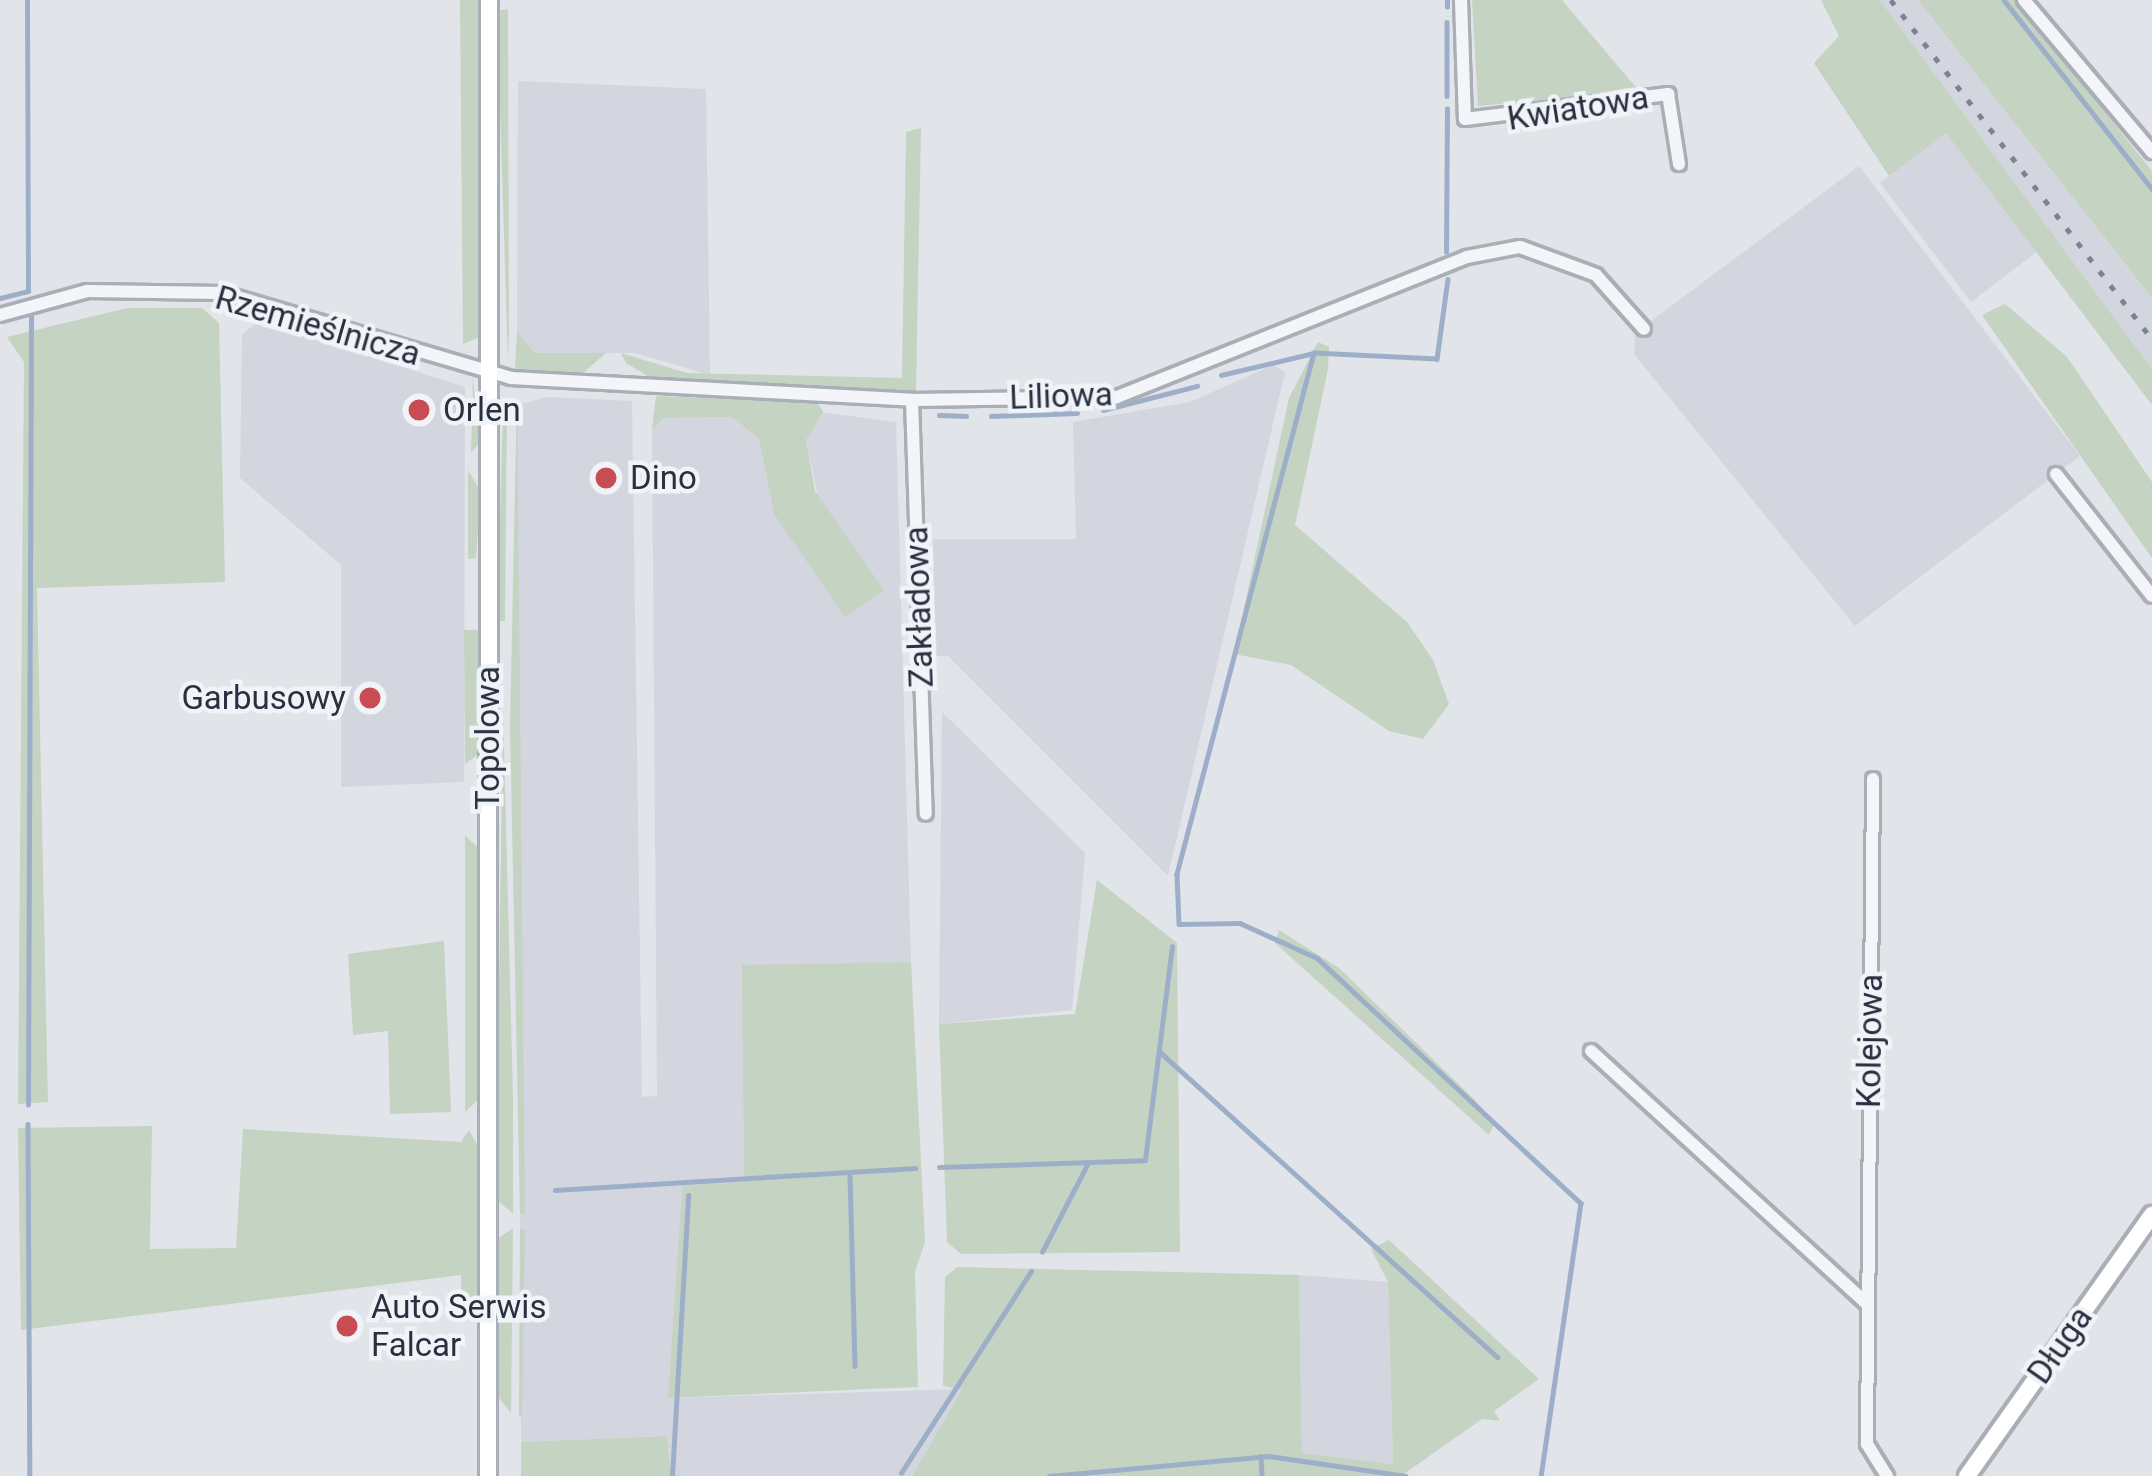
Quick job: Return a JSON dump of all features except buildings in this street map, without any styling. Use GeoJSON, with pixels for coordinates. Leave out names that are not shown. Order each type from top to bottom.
{"type":"FeatureCollection","features":[{"type":"Feature","properties":{"kind":"main road","name":"Topolowa"},"geometry":{"type":"LineString","coordinates":[[488,1476],[494,374],[489,0]]}},
{"type":"Feature","properties":{"kind":"main road","name":"Długa"},"geometry":{"type":"LineString","coordinates":[[1967,1476],[2150,1221]]}},
{"type":"Feature","properties":{"kind":"street","name":"Kwiatowa"},"geometry":{"type":"LineString","coordinates":[[1461,0],[1465,118],[1669,94],[1679,164]]}},
{"type":"Feature","properties":{"kind":"street"},"geometry":{"type":"LineString","coordinates":[[2024,0],[2152,152]]}},
{"type":"Feature","properties":{"kind":"street","name":"Liliowa"},"geometry":{"type":"LineString","coordinates":[[494,374],[912,400],[1117,397],[1494,248],[1578,265],[1644,329]]}},
{"type":"Feature","properties":{"kind":"street","name":"Rzemieślnicza"},"geometry":{"type":"LineString","coordinates":[[0,315],[87,291],[223,293],[494,374]]}},
{"type":"Feature","properties":{"kind":"street","name":"Zakładowa"},"geometry":{"type":"LineString","coordinates":[[912,400],[926,814]]}},
{"type":"Feature","properties":{"kind":"street"},"geometry":{"type":"LineString","coordinates":[[2056,474],[2152,596]]}},
{"type":"Feature","properties":{"kind":"street","name":"Kolejowa"},"geometry":{"type":"LineString","coordinates":[[1873,779],[1867,1444],[1887,1476]]}},
{"type":"Feature","properties":{"kind":"street"},"geometry":{"type":"LineString","coordinates":[[1591,1051],[1866,1303]]}},
{"type":"Feature","properties":{"kind":"shaded area"},"geometry":{"type":"Polygon","coordinates":[[[1880,0],[1918,0],[2152,298],[2152,369],[1880,0]]]}},
{"type":"Feature","properties":{"kind":"shaded area"},"geometry":{"type":"Polygon","coordinates":[[[518,81],[706,89],[710,375],[635,353],[535,353],[517,332],[518,81]]]}},
{"type":"Feature","properties":{"kind":"shaded area"},"geometry":{"type":"Polygon","coordinates":[[[1945,132],[2038,251],[1971,302],[1880,183],[1945,132]]]}},
{"type":"Feature","properties":{"kind":"shaded area"},"geometry":{"type":"Polygon","coordinates":[[[1859,166],[2080,456],[1855,626],[1634,354],[1635,333],[1859,166]]]}},
{"type":"Feature","properties":{"kind":"shaded area"},"geometry":{"type":"Polygon","coordinates":[[[258,321],[465,387],[464,782],[341,787],[341,565],[240,478],[242,335],[258,321]]]}},
{"type":"Feature","properties":{"kind":"shaded area"},"geometry":{"type":"Polygon","coordinates":[[[1273,365],[1285,372],[1168,876],[948,656],[936,656],[933,539],[1076,539],[1073,422],[1190,402],[1273,365]]]}},
{"type":"Feature","properties":{"kind":"shaded area"},"geometry":{"type":"Polygon","coordinates":[[[548,397],[632,401],[642,1097],[657,1096],[652,430],[664,418],[732,417],[759,439],[774,514],[883,590],[818,497],[806,440],[819,412],[896,422],[911,962],[743,966],[744,1182],[682,1187],[668,1398],[963,1389],[912,1476],[671,1476],[667,1436],[521,1442],[516,405],[548,397]]]}},
{"type":"Feature","properties":{"kind":"shaded area"},"geometry":{"type":"Polygon","coordinates":[[[942,712],[1085,853],[1072,1010],[939,1024],[942,712]]]}},
{"type":"Feature","properties":{"kind":"shaded area"},"geometry":{"type":"Polygon","coordinates":[[[1299,1275],[1388,1282],[1393,1464],[1302,1453],[1299,1275]]]}},
{"type":"Feature","properties":{"kind":"green space"},"geometry":{"type":"Polygon","coordinates":[[[460,0],[480,0],[480,337],[463,344],[460,0]]]}},
{"type":"Feature","properties":{"kind":"green space"},"geometry":{"type":"Polygon","coordinates":[[[1472,0],[1562,0],[1639,91],[1478,106],[1472,0]]]}},
{"type":"Feature","properties":{"kind":"green space"},"geometry":{"type":"Polygon","coordinates":[[[1821,0],[1880,0],[2152,369],[2152,405],[1946,133],[1889,176],[1814,63],[1839,36],[1821,0]]]}},
{"type":"Feature","properties":{"kind":"green space"},"geometry":{"type":"Polygon","coordinates":[[[1918,0],[2015,0],[2152,171],[2152,298],[1918,0]]]}},
{"type":"Feature","properties":{"kind":"green space"},"geometry":{"type":"Polygon","coordinates":[[[508,9],[509,333],[508,363],[497,11],[508,9]]]}},
{"type":"Feature","properties":{"kind":"green space"},"geometry":{"type":"Polygon","coordinates":[[[921,128],[916,391],[656,381],[626,363],[621,353],[687,373],[902,378],[906,132],[921,128]]]}},
{"type":"Feature","properties":{"kind":"green space"},"geometry":{"type":"Polygon","coordinates":[[[2005,304],[2067,357],[2152,482],[2152,558],[1982,315],[2005,304]]]}},
{"type":"Feature","properties":{"kind":"green space"},"geometry":{"type":"Polygon","coordinates":[[[127,308],[202,308],[219,323],[225,582],[37,588],[48,1102],[18,1104],[24,362],[7,337],[127,308]]]}},
{"type":"Feature","properties":{"kind":"green space"},"geometry":{"type":"Polygon","coordinates":[[[517,332],[535,353],[606,353],[583,373],[526,374],[515,369],[517,332]]]}},
{"type":"Feature","properties":{"kind":"green space"},"geometry":{"type":"Polygon","coordinates":[[[1318,342],[1329,347],[1328,369],[1295,525],[1407,622],[1433,660],[1449,704],[1423,739],[1389,731],[1291,665],[1234,654],[1289,398],[1318,342]]]}},
{"type":"Feature","properties":{"kind":"green space"},"geometry":{"type":"Polygon","coordinates":[[[472,376],[481,442],[471,452],[473,398],[472,376]]]}},
{"type":"Feature","properties":{"kind":"green space"},"geometry":{"type":"Polygon","coordinates":[[[517,391],[525,1213],[520,1214],[510,727],[517,391]]]}},
{"type":"Feature","properties":{"kind":"green space"},"geometry":{"type":"Polygon","coordinates":[[[656,396],[817,402],[823,412],[806,440],[815,491],[884,590],[845,617],[774,514],[759,439],[732,417],[664,418],[652,430],[656,396]]]}},
{"type":"Feature","properties":{"kind":"green space"},"geometry":{"type":"Polygon","coordinates":[[[507,402],[505,621],[497,621],[503,412],[507,402]]]}},
{"type":"Feature","properties":{"kind":"green space"},"geometry":{"type":"Polygon","coordinates":[[[468,470],[481,492],[476,558],[468,559],[468,470]]]}},
{"type":"Feature","properties":{"kind":"green space"},"geometry":{"type":"Polygon","coordinates":[[[464,630],[481,630],[480,753],[465,764],[464,630]]]}},
{"type":"Feature","properties":{"kind":"green space"},"geometry":{"type":"Polygon","coordinates":[[[503,709],[513,1097],[513,1214],[496,1199],[503,709]]]}},
{"type":"Feature","properties":{"kind":"green space"},"geometry":{"type":"Polygon","coordinates":[[[465,835],[480,850],[481,1097],[465,1112],[465,835]]]}},
{"type":"Feature","properties":{"kind":"green space"},"geometry":{"type":"Polygon","coordinates":[[[1097,880],[1177,943],[1180,1252],[961,1254],[947,1242],[939,1024],[1075,1014],[1097,880]]]}},
{"type":"Feature","properties":{"kind":"green space"},"geometry":{"type":"Polygon","coordinates":[[[1279,930],[1339,968],[1474,1099],[1495,1123],[1489,1135],[1275,943],[1279,930]]]}},
{"type":"Feature","properties":{"kind":"green space"},"geometry":{"type":"Polygon","coordinates":[[[444,941],[451,1112],[390,1114],[388,1031],[353,1035],[348,954],[444,941]]]}},
{"type":"Feature","properties":{"kind":"green space"},"geometry":{"type":"Polygon","coordinates":[[[911,962],[925,1242],[915,1272],[918,1387],[668,1398],[682,1186],[744,1182],[742,965],[911,962]]]}},
{"type":"Feature","properties":{"kind":"green space"},"geometry":{"type":"Polygon","coordinates":[[[152,1126],[150,1249],[236,1248],[243,1129],[461,1142],[469,1130],[480,1150],[478,1304],[462,1307],[461,1275],[21,1330],[18,1128],[152,1126]]]}},
{"type":"Feature","properties":{"kind":"green space"},"geometry":{"type":"Polygon","coordinates":[[[513,1228],[511,1413],[495,1393],[496,1240],[513,1228]]]}},
{"type":"Feature","properties":{"kind":"green space"},"geometry":{"type":"Polygon","coordinates":[[[520,1229],[525,1229],[522,1417],[519,1416],[520,1229]]]}},
{"type":"Feature","properties":{"kind":"green space"},"geometry":{"type":"Polygon","coordinates":[[[1389,1240],[1539,1379],[1494,1411],[1500,1421],[1482,1419],[1401,1476],[912,1476],[962,1390],[943,1386],[945,1277],[957,1267],[1299,1275],[1302,1453],[1393,1464],[1388,1282],[1371,1249],[1389,1240]]]}},
{"type":"Feature","properties":{"kind":"green space"},"geometry":{"type":"Polygon","coordinates":[[[667,1436],[671,1476],[521,1476],[521,1442],[667,1436]]]}},
{"type":"Feature","properties":{"kind":"waterway"},"geometry":{"type":"LineString","coordinates":[[0,298],[28,291],[27,0]]}},
{"type":"Feature","properties":{"kind":"waterway"},"geometry":{"type":"LineString","coordinates":[[1447,0],[1447,7]]}},
{"type":"Feature","properties":{"kind":"waterway"},"geometry":{"type":"LineString","coordinates":[[2004,0],[2152,189]]}},
{"type":"Feature","properties":{"kind":"waterway"},"geometry":{"type":"LineString","coordinates":[[1447,22],[1447,96]]}},
{"type":"Feature","properties":{"kind":"waterway"},"geometry":{"type":"LineString","coordinates":[[1446,252],[1447,109]]}},
{"type":"Feature","properties":{"kind":"waterway"},"geometry":{"type":"LineString","coordinates":[[1448,279],[1437,359],[1314,353],[1177,874],[1179,924],[1240,923],[1317,958],[1581,1203],[1541,1476]]}},
{"type":"Feature","properties":{"kind":"waterway"},"geometry":{"type":"LineString","coordinates":[[28,1105],[31,316]]}},
{"type":"Feature","properties":{"kind":"waterway"},"geometry":{"type":"LineString","coordinates":[[1221,375],[1314,353]]}},
{"type":"Feature","properties":{"kind":"waterway"},"geometry":{"type":"LineString","coordinates":[[1103,410],[1197,386]]}},
{"type":"Feature","properties":{"kind":"waterway"},"geometry":{"type":"LineString","coordinates":[[991,416],[1077,413]]}},
{"type":"Feature","properties":{"kind":"waterway"},"geometry":{"type":"LineString","coordinates":[[939,415],[966,416]]}},
{"type":"Feature","properties":{"kind":"waterway"},"geometry":{"type":"LineString","coordinates":[[939,1167],[1145,1160],[1172,947]]}},
{"type":"Feature","properties":{"kind":"waterway"},"geometry":{"type":"LineString","coordinates":[[1160,1052],[1497,1357]]}},
{"type":"Feature","properties":{"kind":"waterway"},"geometry":{"type":"LineString","coordinates":[[28,1124],[30,1476]]}},
{"type":"Feature","properties":{"kind":"waterway"},"geometry":{"type":"LineString","coordinates":[[1042,1252],[1088,1163]]}},
{"type":"Feature","properties":{"kind":"waterway"},"geometry":{"type":"LineString","coordinates":[[555,1190],[915,1168]]}},
{"type":"Feature","properties":{"kind":"waterway"},"geometry":{"type":"LineString","coordinates":[[850,1174],[855,1366]]}},
{"type":"Feature","properties":{"kind":"waterway"},"geometry":{"type":"LineString","coordinates":[[672,1476],[688,1195]]}},
{"type":"Feature","properties":{"kind":"waterway"},"geometry":{"type":"LineString","coordinates":[[901,1473],[1031,1271]]}},
{"type":"Feature","properties":{"kind":"waterway"},"geometry":{"type":"LineString","coordinates":[[1261,1456],[1262,1476]]}},
{"type":"Feature","properties":{"kind":"waterway"},"geometry":{"type":"LineString","coordinates":[[1049,1476],[1269,1456],[1406,1476]]}},
{"type":"Feature","properties":{"kind":"railway"},"geometry":{"type":"LineString","coordinates":[[1891,0],[2152,339]]}},
{"type":"Feature","properties":{"kind":"place","name":"Orlen"},"geometry":{"type":"Point","coordinates":[419,410]}},
{"type":"Feature","properties":{"kind":"place","name":"Dino"},"geometry":{"type":"Point","coordinates":[606,478]}},
{"type":"Feature","properties":{"kind":"place","name":"Garbusowy"},"geometry":{"type":"Point","coordinates":[370,698]}},
{"type":"Feature","properties":{"kind":"place","name":"Auto Serwis Falcar"},"geometry":{"type":"Point","coordinates":[347,1326]}}]}
